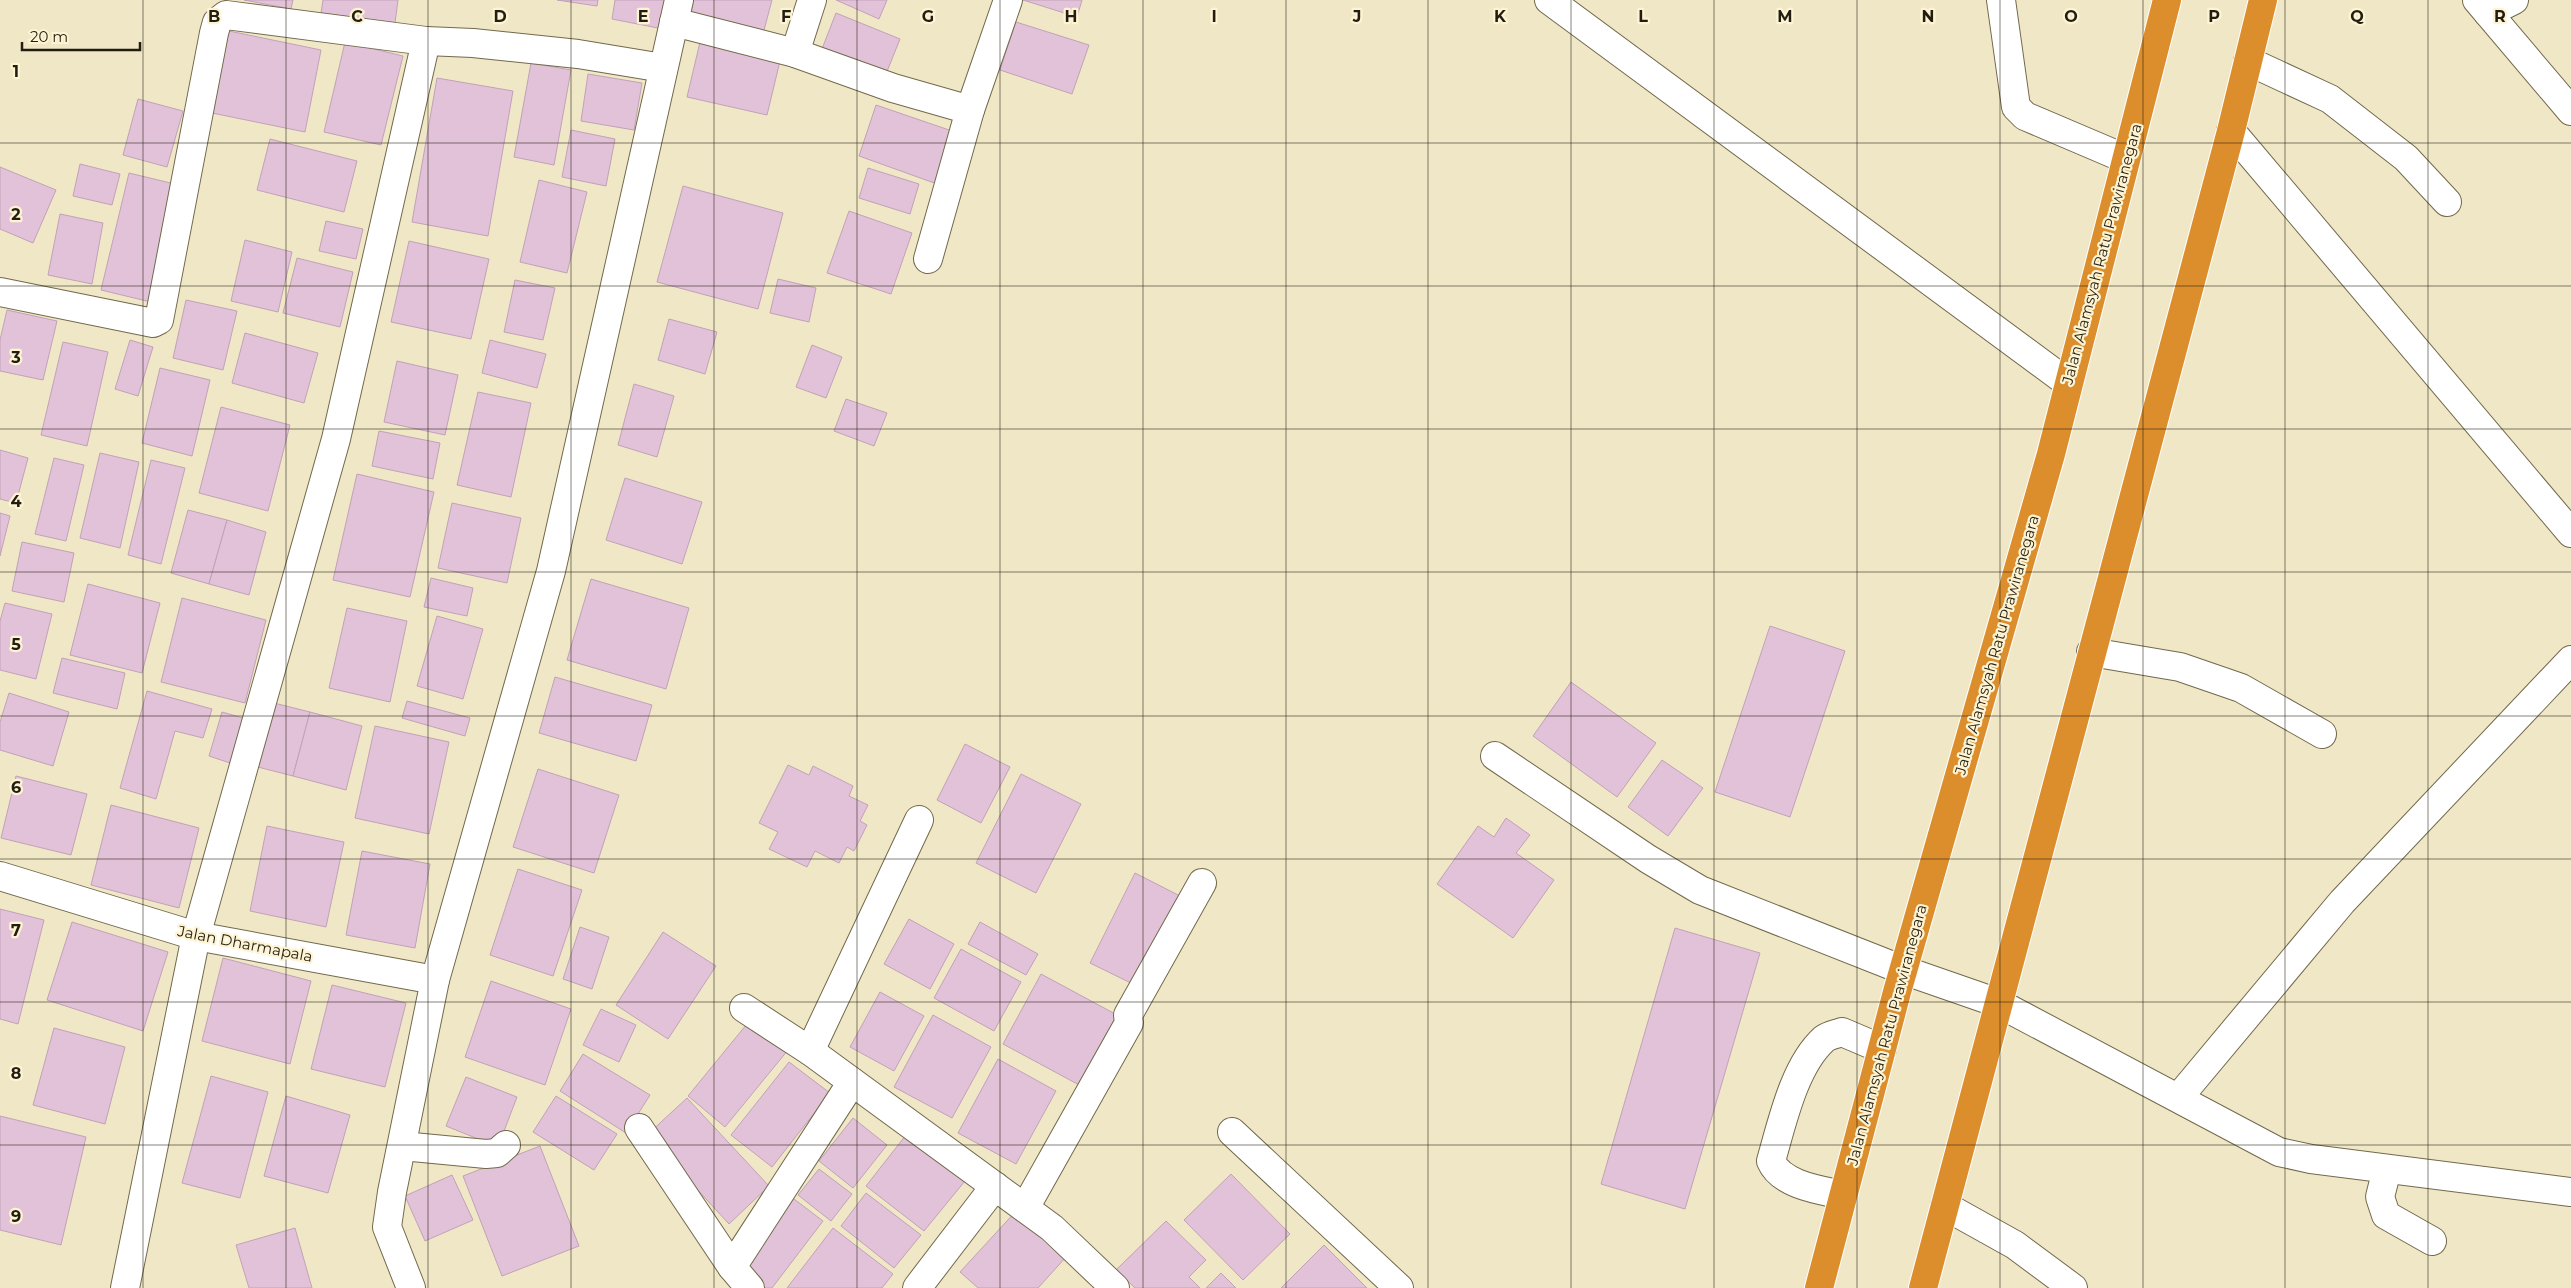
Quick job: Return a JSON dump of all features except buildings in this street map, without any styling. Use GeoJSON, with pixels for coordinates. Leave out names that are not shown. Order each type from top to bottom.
{"type":"FeatureCollection","features":[{"type":"Feature","properties":{"kind":"highway","name":"Jalan Alamsyah Ratu Prawiranegara"},"geometry":{"type":"LineString","coordinates":[[1818,1288],[1904,970],[2052,454],[2068,383],[2167,0]]}},
{"type":"Feature","properties":{"kind":"highway"},"geometry":{"type":"LineString","coordinates":[[1923,1288],[2231,131],[2263,0]]}},
{"type":"Feature","properties":{"kind":"street"},"geometry":{"type":"LineString","coordinates":[[794,53],[812,0]]}},
{"type":"Feature","properties":{"kind":"street"},"geometry":{"type":"LineString","coordinates":[[928,259],[970,110],[1008,0]]}},
{"type":"Feature","properties":{"kind":"street"},"geometry":{"type":"LineString","coordinates":[[1549,0],[2068,383]]}},
{"type":"Feature","properties":{"kind":"street"},"geometry":{"type":"LineString","coordinates":[[2001,0],[2016,106],[2025,116],[2126,159]]}},
{"type":"Feature","properties":{"kind":"street"},"geometry":{"type":"LineString","coordinates":[[2514,0],[2483,7],[2571,111]]}},
{"type":"Feature","properties":{"kind":"street"},"geometry":{"type":"LineString","coordinates":[[411,1288],[387,1227],[436,980],[551,571],[677,11],[893,88],[970,110]]}},
{"type":"Feature","properties":{"kind":"street"},"geometry":{"type":"LineString","coordinates":[[0,292],[153,322],[159,320],[214,33],[217,22],[221,17],[230,15],[426,41],[473,43],[578,54],[663,68]]}},
{"type":"Feature","properties":{"kind":"street"},"geometry":{"type":"LineString","coordinates":[[125,1288],[196,936],[336,438],[426,41]]}},
{"type":"Feature","properties":{"kind":"street"},"geometry":{"type":"LineString","coordinates":[[2248,61],[2330,99],[2406,158],[2447,202]]}},
{"type":"Feature","properties":{"kind":"street"},"geometry":{"type":"LineString","coordinates":[[2231,131],[2571,533]]}},
{"type":"Feature","properties":{"kind":"street"},"geometry":{"type":"LineString","coordinates":[[2092,652],[2180,667],[2232,685],[2322,734]]}},
{"type":"Feature","properties":{"kind":"street"},"geometry":{"type":"LineString","coordinates":[[2179,1097],[2342,902],[2571,660]]}},
{"type":"Feature","properties":{"kind":"street"},"geometry":{"type":"LineString","coordinates":[[1495,756],[1648,859],[1700,890],[1904,970],[1998,1003],[2179,1097],[2279,1152],[2311,1159],[2571,1192]]}},
{"type":"Feature","properties":{"kind":"street"},"geometry":{"type":"LineString","coordinates":[[810,1051],[918,820]]}},
{"type":"Feature","properties":{"kind":"street","name":"Jalan Dharmapala"},"geometry":{"type":"LineString","coordinates":[[0,876],[196,936],[436,980]]}},
{"type":"Feature","properties":{"kind":"street"},"geometry":{"type":"LineString","coordinates":[[1025,1208],[1128,1023],[1128,1015],[1202,883]]}},
{"type":"Feature","properties":{"kind":"street"},"geometry":{"type":"LineString","coordinates":[[744,1008],[810,1051],[1052,1228],[1115,1288]]}},
{"type":"Feature","properties":{"kind":"street"},"geometry":{"type":"LineString","coordinates":[[1843,1195],[1815,1189],[1788,1179],[1774,1169],[1771,1161],[1785,1110],[1806,1062],[1825,1038],[1842,1032],[1882,1049]]}},
{"type":"Feature","properties":{"kind":"street"},"geometry":{"type":"LineString","coordinates":[[732,1267],[852,1082]]}},
{"type":"Feature","properties":{"kind":"street"},"geometry":{"type":"LineString","coordinates":[[639,1128],[732,1267],[750,1288]]}},
{"type":"Feature","properties":{"kind":"street"},"geometry":{"type":"LineString","coordinates":[[1232,1132],[1399,1288]]}},
{"type":"Feature","properties":{"kind":"street"},"geometry":{"type":"LineString","coordinates":[[402,1146],[486,1154],[497,1153],[506,1146]]}},
{"type":"Feature","properties":{"kind":"street"},"geometry":{"type":"LineString","coordinates":[[2387,1169],[2380,1197],[2386,1215],[2432,1241]]}},
{"type":"Feature","properties":{"kind":"street"},"geometry":{"type":"LineString","coordinates":[[917,1288],[995,1186]]}},
{"type":"Feature","properties":{"kind":"street"},"geometry":{"type":"LineString","coordinates":[[1944,1206],[2015,1245],[2073,1288]]}}]}
